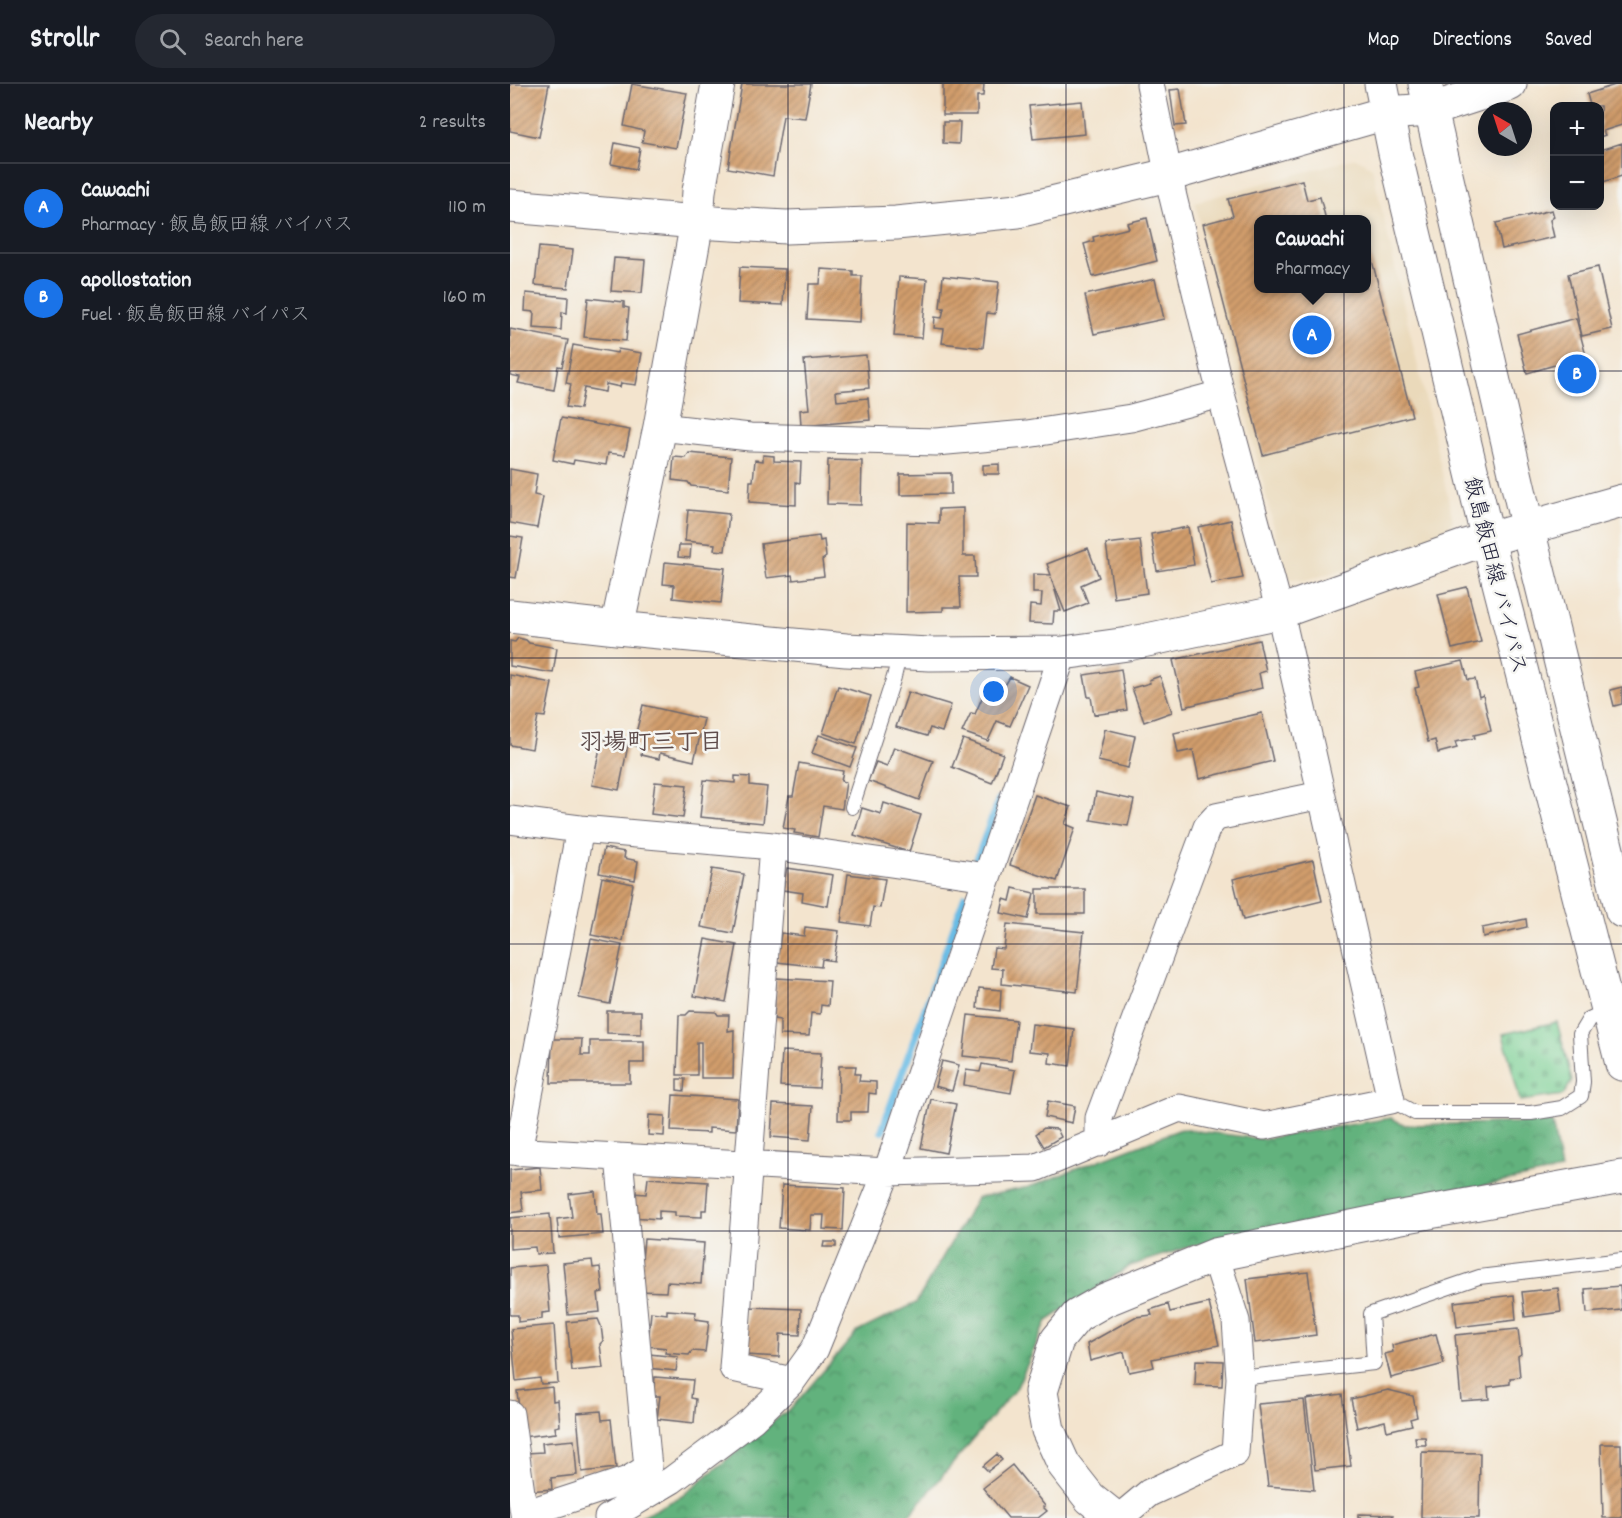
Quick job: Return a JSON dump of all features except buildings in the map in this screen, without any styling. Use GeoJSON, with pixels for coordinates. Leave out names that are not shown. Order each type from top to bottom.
{"type":"FeatureCollection","features":[{"type":"Feature","properties":{"kind":"street"},"geometry":{"type":"LineString","coordinates":[[617,628],[660,426],[697,222],[699,191],[718,84]]}},
{"type":"Feature","properties":{"kind":"street"},"geometry":{"type":"LineString","coordinates":[[580,829],[514,1152],[887,1172],[1035,1168],[1179,1108],[1264,1126],[1391,1100],[1280,612],[1221,394],[1168,175],[1150,84]]}},
{"type":"Feature","properties":{"kind":"street"},"geometry":{"type":"LineString","coordinates":[[510,206],[697,222],[797,226],[896,223],[1018,211],[1168,175],[1384,98],[1510,84]]}},
{"type":"Feature","properties":{"kind":"street","name":"飯島飯田線 バイパス"},"geometry":{"type":"LineString","coordinates":[[1424,93],[1622,911]]}},
{"type":"Feature","properties":{"kind":"street","name":"飯島飯田線 バイパス"},"geometry":{"type":"LineString","coordinates":[[1384,98],[1488,540],[1622,1064]]}},
{"type":"Feature","properties":{"kind":"street"},"geometry":{"type":"LineString","coordinates":[[660,426],[750,437],[936,442],[1027,434],[1131,418],[1221,394]]}},
{"type":"Feature","properties":{"kind":"street"},"geometry":{"type":"LineString","coordinates":[[510,616],[846,650],[1063,653],[1128,644],[1280,612],[1488,540],[1622,501]]}},
{"type":"Feature","properties":{"kind":"street"},"geometry":{"type":"LineString","coordinates":[[608,1518],[672,1480],[752,1420],[792,1381],[815,1349],[887,1172],[1063,653]]}},
{"type":"Feature","properties":{"kind":"street"},"geometry":{"type":"LineString","coordinates":[[1099,1143],[1099,1118],[1207,826],[1216,817],[1321,795]]}},
{"type":"Feature","properties":{"kind":"street"},"geometry":{"type":"LineString","coordinates":[[510,820],[580,829],[773,846],[987,877]]}},
{"type":"Feature","properties":{"kind":"street"},"geometry":{"type":"LineString","coordinates":[[773,846],[733,1368],[792,1381]]}},
{"type":"Feature","properties":{"kind":"street"},"geometry":{"type":"LineString","coordinates":[[510,1414],[524,1514],[628,1480],[648,1468],[619,1157]]}},
{"type":"Feature","properties":{"kind":"street"},"geometry":{"type":"LineString","coordinates":[[1215,1255],[1236,1321],[1240,1378],[1235,1453],[1149,1493],[1117,1518],[1090,1498],[1064,1465],[1048,1430],[1041,1392],[1057,1340],[1077,1316],[1105,1300],[1215,1255],[1396,1218],[1622,1177]]}},
{"type":"Feature","properties":{"kind":"lane"},"geometry":{"type":"LineString","coordinates":[[852,807],[900,652]]}},
{"type":"Feature","properties":{"kind":"lane"},"geometry":{"type":"LineString","coordinates":[[1391,1100],[1414,1113],[1531,1113],[1562,1108],[1581,1096],[1583,1083],[1580,1034],[1588,1019],[1608,1010]]}},
{"type":"Feature","properties":{"kind":"lane"},"geometry":{"type":"LineString","coordinates":[[1240,1378],[1374,1362],[1371,1314],[1479,1277],[1622,1260]]}},
{"type":"Feature","properties":{"kind":"shaded area"},"geometry":{"type":"Polygon","coordinates":[[[1356,158],[1372,167],[1453,520],[1438,541],[1305,581],[1286,578],[1195,202],[1356,158]]]}},
{"type":"Feature","properties":{"kind":"green space"},"geometry":{"type":"Polygon","coordinates":[[[1557,1022],[1572,1081],[1563,1095],[1520,1101],[1503,1034],[1557,1022]]]}},
{"type":"Feature","properties":{"kind":"green space"},"geometry":{"type":"Polygon","coordinates":[[[1391,1118],[1405,1125],[1552,1122],[1561,1170],[1189,1247],[1130,1266],[1047,1321],[1017,1387],[907,1518],[639,1518],[682,1496],[794,1405],[857,1332],[916,1303],[977,1198],[1029,1187],[1181,1129],[1262,1139],[1391,1118]]]}},
{"type":"Feature","properties":{"kind":"waterway"},"geometry":{"type":"LineString","coordinates":[[977,860],[999,800]]}},
{"type":"Feature","properties":{"kind":"waterway"},"geometry":{"type":"LineString","coordinates":[[882,1131],[965,897]]}},
{"type":"Feature","properties":{"kind":"place","name":"Cawachi"},"geometry":{"type":"Point","coordinates":[1312,335]}},
{"type":"Feature","properties":{"kind":"place","name":"apollostation"},"geometry":{"type":"Point","coordinates":[1577,374]}},
{"type":"Feature","properties":{"kind":"district","name":"羽場町三丁目"},"geometry":{"type":"Point","coordinates":[651,741]}}]}
